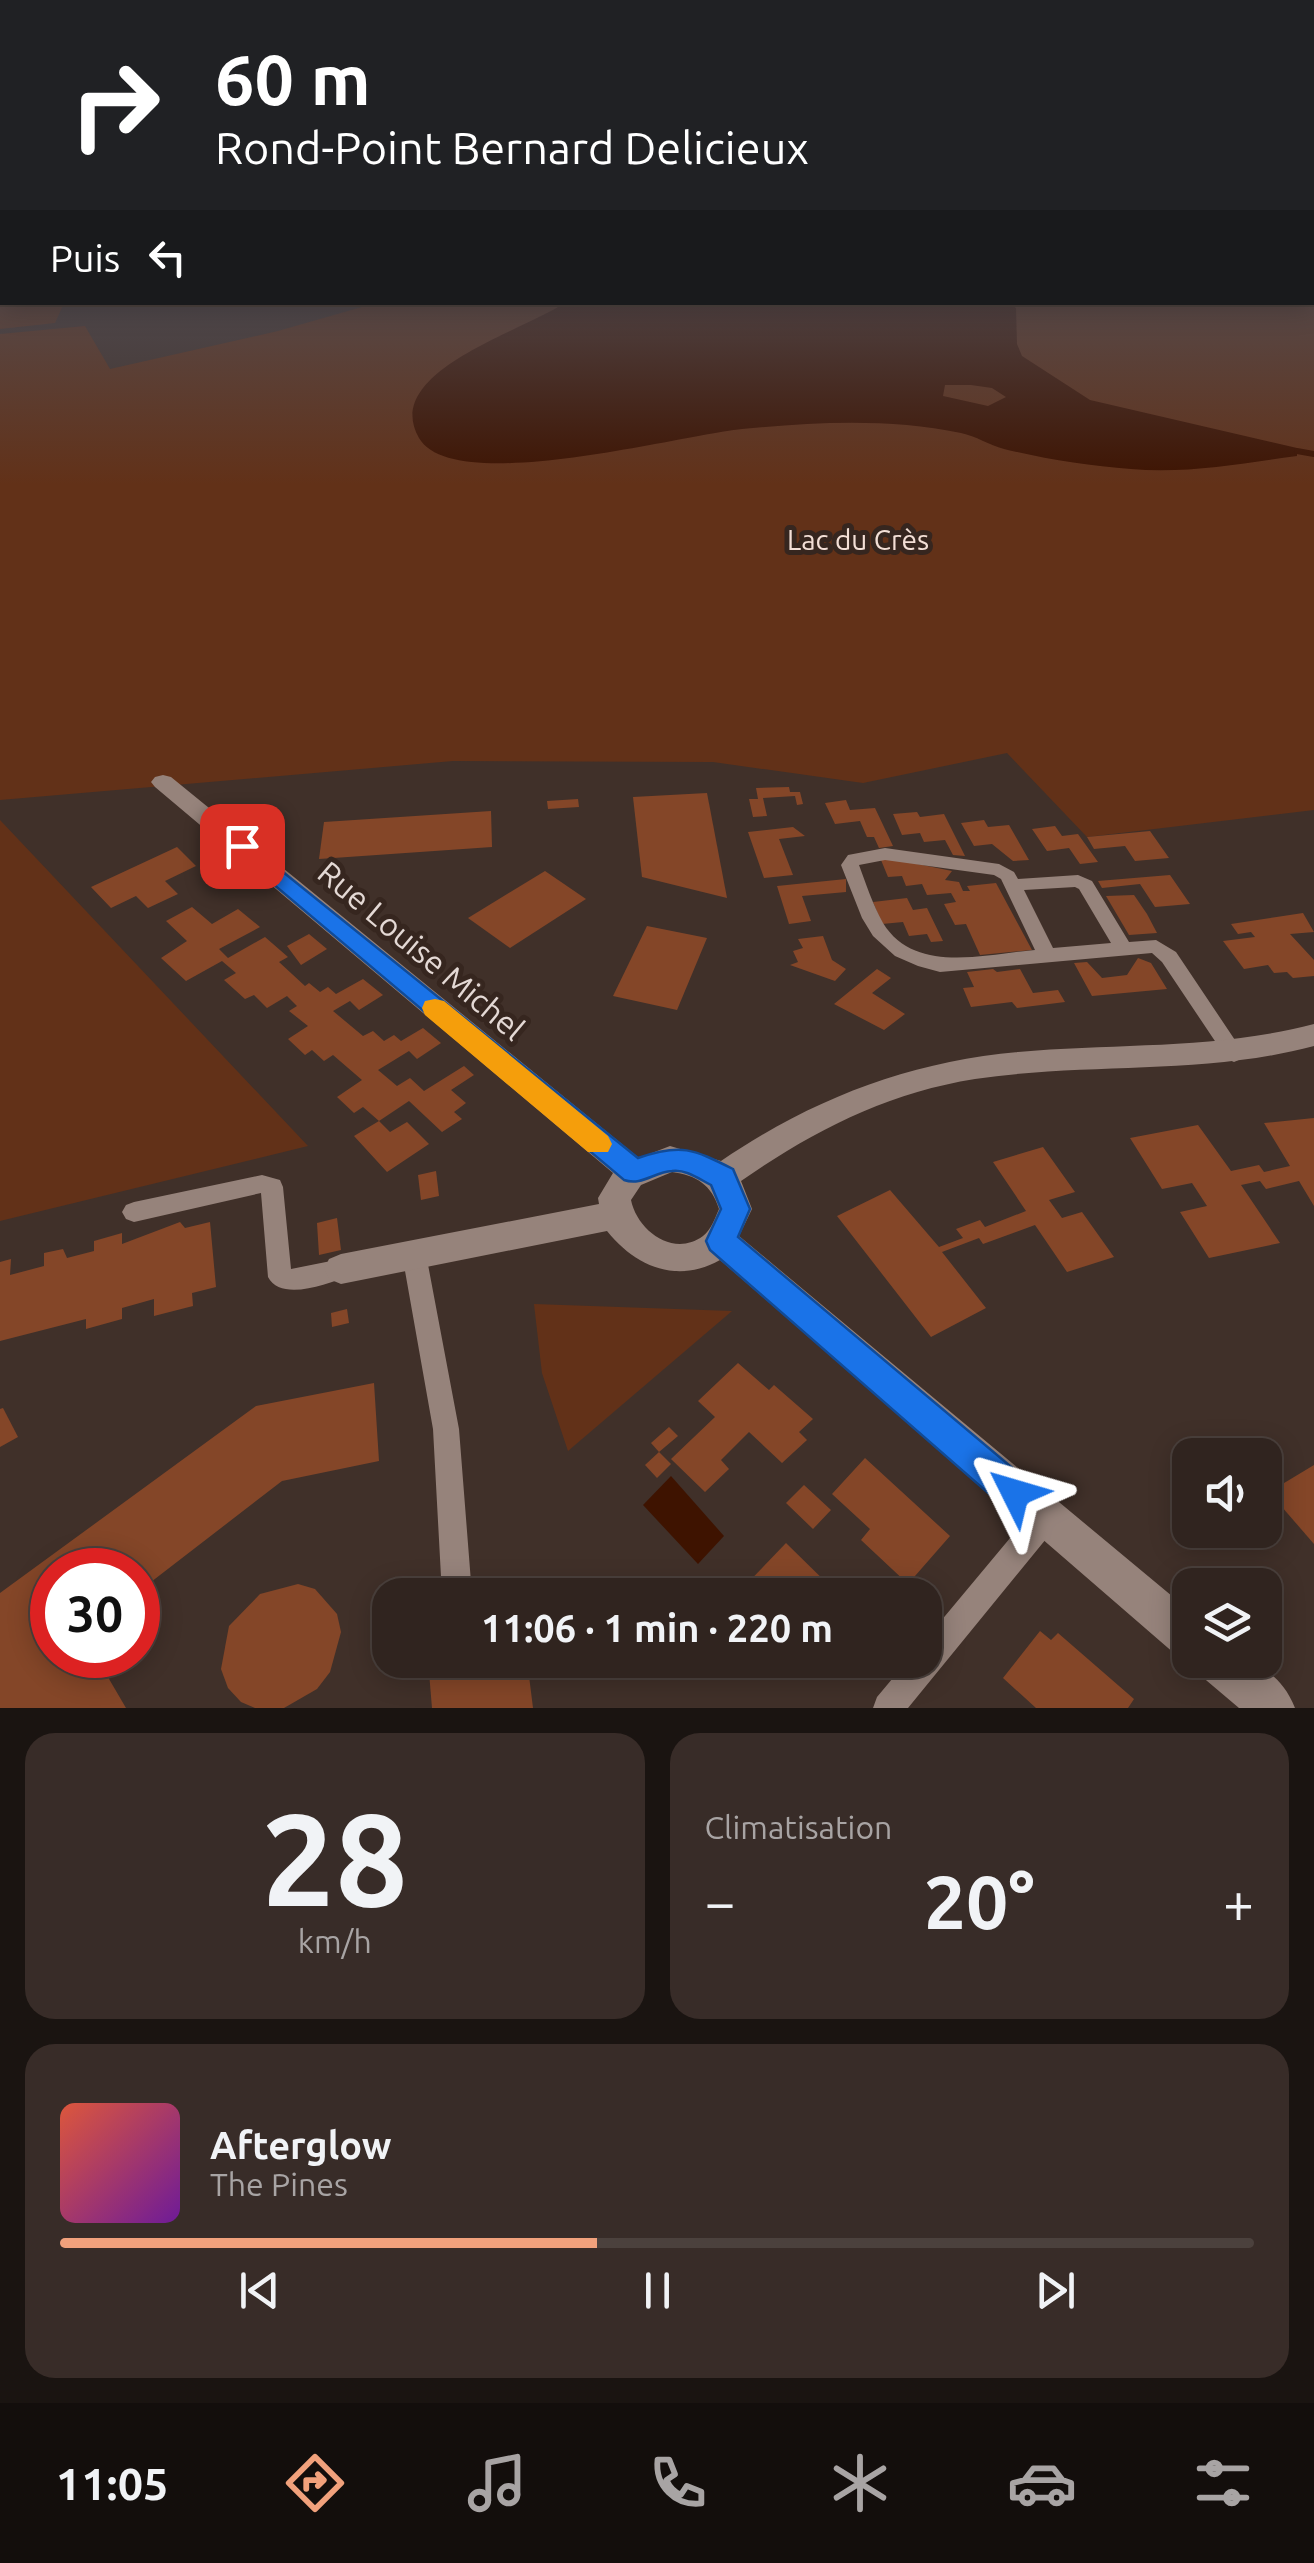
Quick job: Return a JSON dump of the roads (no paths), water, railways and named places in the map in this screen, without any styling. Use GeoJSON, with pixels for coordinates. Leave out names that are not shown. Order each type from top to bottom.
{"type":"FeatureCollection","features":[{"type":"Feature","properties":{"kind":"street","name":"Rue Louise Michel"},"geometry":{"type":"LineString","coordinates":[[163,782],[634,1172]]}},
{"type":"Feature","properties":{"kind":"street"},"geometry":{"type":"LineString","coordinates":[[722,1178],[801,1122],[837,1106],[934,1076],[1020,1062],[1178,1060],[1234,1054],[1314,1034]]}},
{"type":"Feature","properties":{"kind":"street"},"geometry":{"type":"LineString","coordinates":[[670,1159],[689,1160],[722,1178],[736,1209],[721,1241],[688,1257],[649,1253],[633,1244],[616,1215],[622,1184],[634,1172],[670,1159]]}},
{"type":"Feature","properties":{"kind":"street"},"geometry":{"type":"LineString","coordinates":[[342,1269],[616,1215]]}},
{"type":"Feature","properties":{"kind":"street"},"geometry":{"type":"LineString","coordinates":[[721,1241],[1172,1624]]}},
{"type":"Feature","properties":{"kind":"street"},"geometry":{"type":"LineString","coordinates":[[1237,1678],[1273,1708]]}},
{"type":"Feature","properties":{"kind":"lane"},"geometry":{"type":"LineString","coordinates":[[1047,955],[1012,885],[1000,870],[885,854],[854,859],[850,865],[888,946],[917,961],[940,966],[1156,946],[1168,957],[1234,1054]]}},
{"type":"Feature","properties":{"kind":"lane"},"geometry":{"type":"LineString","coordinates":[[1012,885],[1078,881],[1086,886],[1123,947]]}},
{"type":"Feature","properties":{"kind":"lane"},"geometry":{"type":"LineString","coordinates":[[134,1212],[262,1184],[272,1187],[280,1277],[286,1281],[342,1269]]}},
{"type":"Feature","properties":{"kind":"lane"},"geometry":{"type":"LineString","coordinates":[[414,1254],[446,1429],[456,1578]]}},
{"type":"Feature","properties":{"kind":"lane"},"geometry":{"type":"LineString","coordinates":[[888,1708],[1045,1518]]}},
{"type":"Feature","properties":{"kind":"waterway"},"geometry":{"type":"LineString","coordinates":[[1297,451],[1314,454]]}},
{"type":"Feature","properties":{"kind":"park label","name":"Lac du Crès"},"geometry":{"type":"Point","coordinates":[858,540]}}]}
